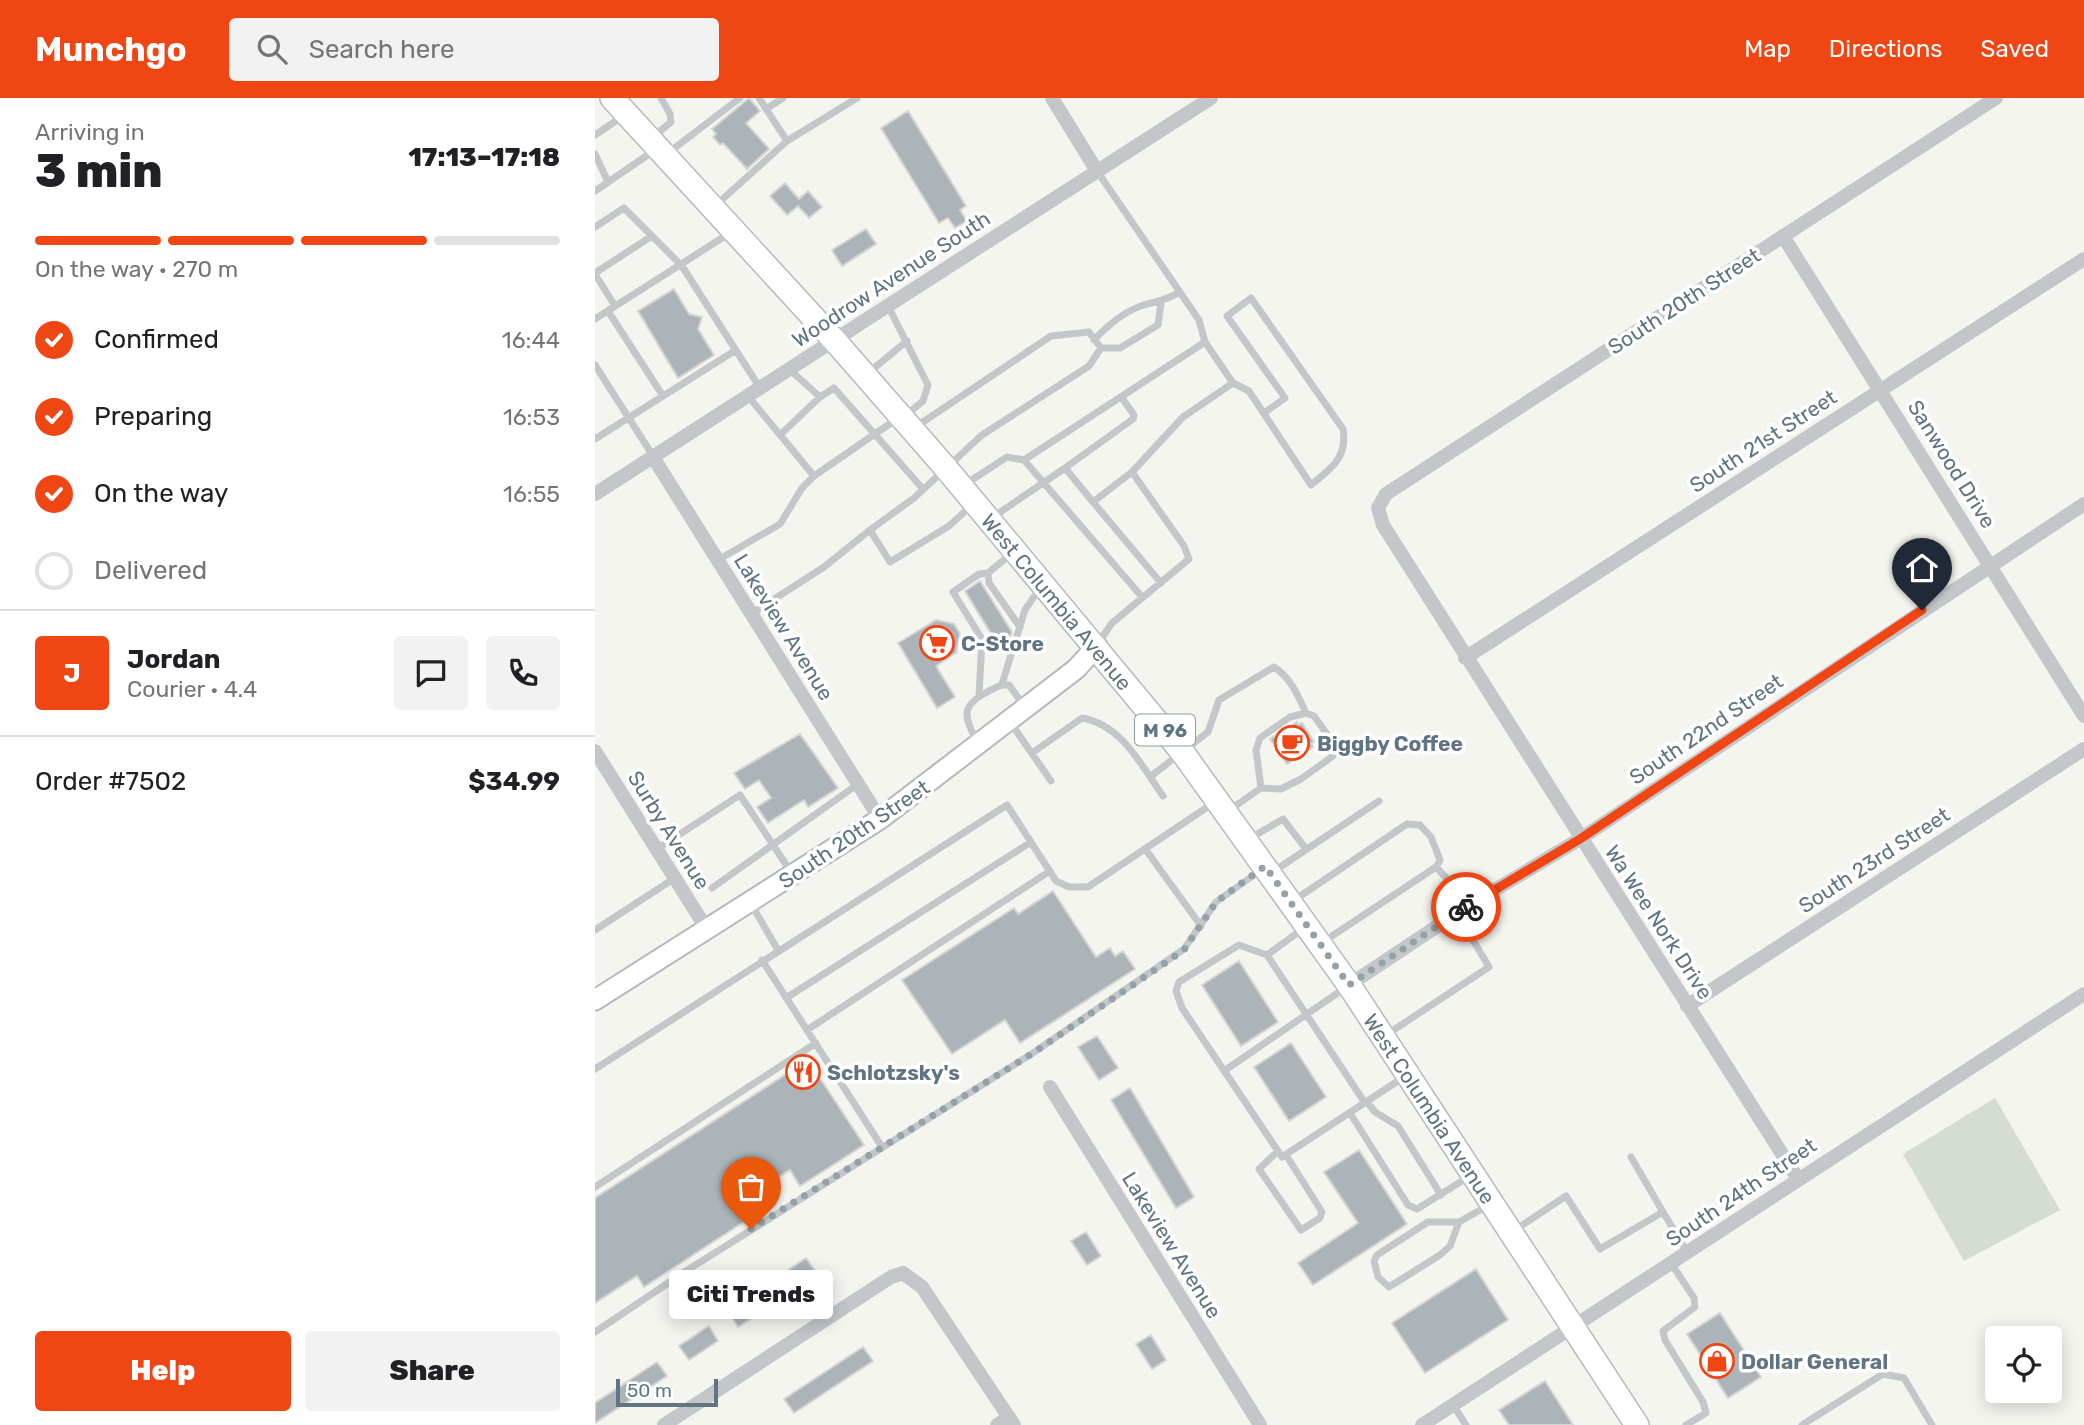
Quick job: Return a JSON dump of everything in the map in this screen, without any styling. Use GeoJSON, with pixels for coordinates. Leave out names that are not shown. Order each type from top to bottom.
{"type":"FeatureCollection","features":[{"type":"Feature","properties":{"kind":"main road","name":"West Columbia Avenue"},"geometry":{"type":"LineString","coordinates":[[619,106],[835,341],[1097,646],[1184,753],[1349,985],[1637,1425]]}},
{"type":"Feature","properties":{"kind":"main road","name":"South 20th Street"},"geometry":{"type":"LineString","coordinates":[[595,1000],[880,820],[1010,722],[1076,669],[1097,646]]}},
{"type":"Feature","properties":{"kind":"street"},"geometry":{"type":"LineString","coordinates":[[1052,98],[1097,171]]}},
{"type":"Feature","properties":{"kind":"street","name":"Woodrow Avenue South"},"geometry":{"type":"LineString","coordinates":[[595,495],[1210,98]]}},
{"type":"Feature","properties":{"kind":"street","name":"South 20th Street"},"geometry":{"type":"LineString","coordinates":[[1377,508],[1386,494],[1996,98]]}},
{"type":"Feature","properties":{"kind":"street","name":"Sanwood Drive"},"geometry":{"type":"LineString","coordinates":[[1783,236],[2084,716]]}},
{"type":"Feature","properties":{"kind":"street","name":"South 21st Street"},"geometry":{"type":"LineString","coordinates":[[1465,658],[2084,259]]}},
{"type":"Feature","properties":{"kind":"street","name":"Lakeview Avenue"},"geometry":{"type":"LineString","coordinates":[[653,457],[880,820]]}},
{"type":"Feature","properties":{"kind":"street","name":"South 22nd Street"},"geometry":{"type":"LineString","coordinates":[[1349,985],[1462,909],[1580,839],[2084,504]]}},
{"type":"Feature","properties":{"kind":"street","name":"Wa Wee Nork Drive"},"geometry":{"type":"LineString","coordinates":[[1377,508],[1383,525],[1465,658],[1797,1179]]}},
{"type":"Feature","properties":{"kind":"street","name":"South 23rd Street"},"geometry":{"type":"LineString","coordinates":[[1687,1006],[2084,749]]}},
{"type":"Feature","properties":{"kind":"street","name":"Surby Avenue"},"geometry":{"type":"LineString","coordinates":[[595,751],[708,930]]}},
{"type":"Feature","properties":{"kind":"street","name":"South 24th Street"},"geometry":{"type":"LineString","coordinates":[[1422,1425],[2084,994]]}},
{"type":"Feature","properties":{"kind":"street","name":"Lakeview Avenue"},"geometry":{"type":"LineString","coordinates":[[1049,1087],[1260,1425]]}},
{"type":"Feature","properties":{"kind":"street"},"geometry":{"type":"LineString","coordinates":[[664,1425],[891,1277],[903,1273],[922,1287],[1007,1422]]}},
{"type":"Feature","properties":{"kind":"lane"},"geometry":{"type":"LineString","coordinates":[[658,148],[671,122],[670,114],[661,98]]}},
{"type":"Feature","properties":{"kind":"lane"},"geometry":{"type":"LineString","coordinates":[[595,191],[658,148],[740,98]]}},
{"type":"Feature","properties":{"kind":"lane"},"geometry":{"type":"LineString","coordinates":[[759,98],[786,141]]}},
{"type":"Feature","properties":{"kind":"lane"},"geometry":{"type":"LineString","coordinates":[[766,109],[783,98]]}},
{"type":"Feature","properties":{"kind":"lane"},"geometry":{"type":"LineString","coordinates":[[713,208],[786,141],[857,98]]}},
{"type":"Feature","properties":{"kind":"lane"},"geometry":{"type":"LineString","coordinates":[[595,135],[619,106]]}},
{"type":"Feature","properties":{"kind":"lane"},"geometry":{"type":"LineString","coordinates":[[595,154],[608,182]]}},
{"type":"Feature","properties":{"kind":"lane"},"geometry":{"type":"LineString","coordinates":[[1097,171],[1199,320],[1205,342],[1233,383],[1249,391],[1264,414],[1311,485],[1342,456],[1345,442],[1343,429],[1251,298],[1227,316],[1285,398],[1264,414]]}},
{"type":"Feature","properties":{"kind":"lane"},"geometry":{"type":"LineString","coordinates":[[595,227],[624,208],[682,266],[736,350],[754,392],[780,435],[814,476]]}},
{"type":"Feature","properties":{"kind":"lane"},"geometry":{"type":"LineString","coordinates":[[595,319],[734,231]]}},
{"type":"Feature","properties":{"kind":"lane"},"geometry":{"type":"LineString","coordinates":[[615,306],[595,274],[652,236]]}},
{"type":"Feature","properties":{"kind":"lane"},"geometry":{"type":"LineString","coordinates":[[1094,340],[1111,322],[1132,310],[1160,303],[1179,292]]}},
{"type":"Feature","properties":{"kind":"lane"},"geometry":{"type":"LineString","coordinates":[[718,560],[780,524],[802,488],[814,476],[875,434],[944,405],[1051,336],[1089,332],[1101,348],[1120,348],[1158,325],[1160,303]]}},
{"type":"Feature","properties":{"kind":"lane"},"geometry":{"type":"LineString","coordinates":[[888,306],[928,385],[923,401],[905,422]]}},
{"type":"Feature","properties":{"kind":"lane"},"geometry":{"type":"LineString","coordinates":[[608,310],[663,396]]}},
{"type":"Feature","properties":{"kind":"lane"},"geometry":{"type":"LineString","coordinates":[[865,376],[907,341]]}},
{"type":"Feature","properties":{"kind":"lane"},"geometry":{"type":"LineString","coordinates":[[1024,460],[1205,342]]}},
{"type":"Feature","properties":{"kind":"lane"},"geometry":{"type":"LineString","coordinates":[[751,614],[824,567],[923,489],[982,435],[1090,366],[1101,348]]}},
{"type":"Feature","properties":{"kind":"lane"},"geometry":{"type":"LineString","coordinates":[[595,439],[736,350]]}},
{"type":"Feature","properties":{"kind":"lane"},"geometry":{"type":"LineString","coordinates":[[595,365],[653,457]]}},
{"type":"Feature","properties":{"kind":"lane"},"geometry":{"type":"LineString","coordinates":[[789,369],[820,397]]}},
{"type":"Feature","properties":{"kind":"lane"},"geometry":{"type":"LineString","coordinates":[[1093,502],[1132,472],[1182,416],[1233,383]]}},
{"type":"Feature","properties":{"kind":"lane"},"geometry":{"type":"LineString","coordinates":[[780,435],[820,397],[834,388],[923,489]]}},
{"type":"Feature","properties":{"kind":"lane"},"geometry":{"type":"LineString","coordinates":[[990,520],[1045,484],[1133,419],[1134,415],[1122,398]]}},
{"type":"Feature","properties":{"kind":"lane"},"geometry":{"type":"LineString","coordinates":[[870,530],[890,562],[949,526],[968,494],[1007,457],[1024,460],[1142,597]]}},
{"type":"Feature","properties":{"kind":"lane"},"geometry":{"type":"LineString","coordinates":[[1065,468],[1161,583]]}},
{"type":"Feature","properties":{"kind":"lane"},"geometry":{"type":"LineString","coordinates":[[1097,646],[1112,623],[1189,558],[1184,546],[1132,472]]}},
{"type":"Feature","properties":{"kind":"lane"},"geometry":{"type":"LineString","coordinates":[[979,696],[982,639],[953,592],[979,574],[988,573],[1015,550]]}},
{"type":"Feature","properties":{"kind":"lane"},"geometry":{"type":"LineString","coordinates":[[988,573],[989,583],[1020,627]]}},
{"type":"Feature","properties":{"kind":"lane"},"geometry":{"type":"LineString","coordinates":[[1002,684],[1025,610],[1043,583]]}},
{"type":"Feature","properties":{"kind":"lane"},"geometry":{"type":"LineString","coordinates":[[1150,778],[1208,732],[1219,700],[1274,667],[1296,691],[1306,713]]}},
{"type":"Feature","properties":{"kind":"lane"},"geometry":{"type":"LineString","coordinates":[[979,746],[966,714],[968,706],[979,696],[1002,684],[1009,685],[1026,708]]}},
{"type":"Feature","properties":{"kind":"lane"},"geometry":{"type":"LineString","coordinates":[[595,1069],[1007,805],[1056,881],[1069,887],[1087,887],[1223,805],[1261,788],[1281,789],[1333,757],[1329,737],[1314,716],[1306,713],[1290,717],[1260,738],[1255,750],[1261,788]]}},
{"type":"Feature","properties":{"kind":"lane"},"geometry":{"type":"LineString","coordinates":[[1031,752],[1081,718],[1093,720],[1124,740],[1163,796]]}},
{"type":"Feature","properties":{"kind":"lane"},"geometry":{"type":"LineString","coordinates":[[1010,722],[1051,781]]}},
{"type":"Feature","properties":{"kind":"lane"},"geometry":{"type":"LineString","coordinates":[[712,888],[774,847],[858,784]]}},
{"type":"Feature","properties":{"kind":"lane"},"geometry":{"type":"LineString","coordinates":[[657,849],[740,795],[793,876]]}},
{"type":"Feature","properties":{"kind":"lane"},"geometry":{"type":"LineString","coordinates":[[595,1332],[881,1147],[1033,1053],[1184,950],[1216,902],[1306,849],[1378,802]]}},
{"type":"Feature","properties":{"kind":"lane"},"geometry":{"type":"LineString","coordinates":[[1247,840],[1283,818],[1306,849]]}},
{"type":"Feature","properties":{"kind":"lane"},"geometry":{"type":"LineString","coordinates":[[1267,956],[1313,935],[1436,867],[1440,860],[1431,837],[1420,825],[1407,824],[1291,903]]}},
{"type":"Feature","properties":{"kind":"lane"},"geometry":{"type":"LineString","coordinates":[[786,998],[1031,842]]}},
{"type":"Feature","properties":{"kind":"lane"},"geometry":{"type":"LineString","coordinates":[[1146,850],[1201,926]]}},
{"type":"Feature","properties":{"kind":"lane"},"geometry":{"type":"LineString","coordinates":[[1383,1037],[1489,967],[1467,930],[1452,884],[1436,867]]}},
{"type":"Feature","properties":{"kind":"lane"},"geometry":{"type":"LineString","coordinates":[[807,1030],[1050,871]]}},
{"type":"Feature","properties":{"kind":"lane"},"geometry":{"type":"LineString","coordinates":[[595,930],[675,878]]}},
{"type":"Feature","properties":{"kind":"lane"},"geometry":{"type":"LineString","coordinates":[[750,903],[778,950]]}},
{"type":"Feature","properties":{"kind":"lane"},"geometry":{"type":"LineString","coordinates":[[1408,1075],[1366,1102],[1350,1113],[1282,1153],[1259,1169],[1301,1230],[1320,1218],[1322,1212],[1282,1153],[1224,1070],[1182,1008],[1176,991],[1179,982],[1239,945],[1267,956],[1366,1102],[1375,1112],[1398,1126],[1441,1195]]}},
{"type":"Feature","properties":{"kind":"lane"},"geometry":{"type":"LineString","coordinates":[[762,960],[881,1147]]}},
{"type":"Feature","properties":{"kind":"lane"},"geometry":{"type":"LineString","coordinates":[[1224,1070],[1307,1017],[1349,985]]}},
{"type":"Feature","properties":{"kind":"lane"},"geometry":{"type":"LineString","coordinates":[[595,1187],[815,1043]]}},
{"type":"Feature","properties":{"kind":"lane"},"geometry":{"type":"LineString","coordinates":[[1350,1113],[1408,1205],[1417,1209],[1473,1174]]}},
{"type":"Feature","properties":{"kind":"lane"},"geometry":{"type":"LineString","coordinates":[[1632,1157],[1687,1252]]}},
{"type":"Feature","properties":{"kind":"lane"},"geometry":{"type":"LineString","coordinates":[[1512,1232],[1566,1196],[1600,1248],[1663,1212]]}},
{"type":"Feature","properties":{"kind":"lane"},"geometry":{"type":"LineString","coordinates":[[1459,1222],[1450,1246],[1440,1255],[1389,1287],[1378,1277],[1374,1261],[1377,1255],[1429,1222],[1459,1222],[1492,1203]]}},
{"type":"Feature","properties":{"kind":"lane"},"geometry":{"type":"LineString","coordinates":[[1671,1263],[1694,1298],[1695,1307],[1663,1331],[1665,1340],[1703,1402],[1706,1413],[1686,1425]]}},
{"type":"Feature","properties":{"kind":"lane"},"geometry":{"type":"LineString","coordinates":[[1802,1425],[1883,1374],[1895,1374],[1904,1378],[1932,1425]]}},
{"type":"Feature","properties":{"kind":"lane"},"geometry":{"type":"LineString","coordinates":[[1453,1405],[1466,1425]]}},
{"type":"Feature","properties":{"kind":"shaded area"},"geometry":{"type":"Polygon","coordinates":[[[1995,1098],[2060,1210],[1964,1261],[1903,1154],[1995,1098]]]}},
{"type":"Feature","properties":{"kind":"building"},"geometry":{"type":"Polygon","coordinates":[[[749,98],[760,111],[746,123],[769,149],[747,169],[723,143],[720,145],[713,137],[716,134],[712,129],[749,98]]]}},
{"type":"Feature","properties":{"kind":"building"},"geometry":{"type":"Polygon","coordinates":[[[908,111],[966,206],[960,210],[967,221],[955,228],[948,218],[939,223],[881,128],[908,111]]]}},
{"type":"Feature","properties":{"kind":"building"},"geometry":{"type":"Polygon","coordinates":[[[785,183],[799,199],[808,191],[822,207],[809,218],[798,206],[787,215],[770,196],[785,183]]]}},
{"type":"Feature","properties":{"kind":"building"},"geometry":{"type":"Polygon","coordinates":[[[866,229],[876,244],[842,266],[832,250],[866,229]]]}},
{"type":"Feature","properties":{"kind":"building"},"geometry":{"type":"Polygon","coordinates":[[[674,289],[689,314],[702,317],[698,329],[714,355],[678,378],[638,311],[674,289]]]}},
{"type":"Feature","properties":{"kind":"building"},"geometry":{"type":"Polygon","coordinates":[[[980,581],[1012,632],[1010,637],[998,645],[965,591],[980,581]]]}},
{"type":"Feature","properties":{"kind":"building"},"geometry":{"type":"Polygon","coordinates":[[[936,620],[954,624],[960,634],[956,653],[936,666],[955,697],[937,708],[898,643],[936,620]]]}},
{"type":"Feature","properties":{"kind":"building","name":"Biggby Coffee"},"geometry":{"type":"Polygon","coordinates":[[[1297,722],[1298,725],[1302,723],[1314,742],[1311,743],[1313,747],[1287,764],[1270,739],[1297,722]]]}},
{"type":"Feature","properties":{"kind":"building"},"geometry":{"type":"Polygon","coordinates":[[[800,734],[838,788],[808,807],[804,800],[768,823],[757,807],[771,798],[759,780],[745,789],[734,773],[800,734]]]}},
{"type":"Feature","properties":{"kind":"building"},"geometry":{"type":"Polygon","coordinates":[[[1053,891],[1096,957],[1110,948],[1115,956],[1123,951],[1135,969],[1020,1043],[1005,1020],[952,1054],[902,980],[1014,908],[1018,914],[1053,891]]]}},
{"type":"Feature","properties":{"kind":"building"},"geometry":{"type":"Polygon","coordinates":[[[1239,961],[1278,1022],[1241,1046],[1202,985],[1239,961]]]}},
{"type":"Feature","properties":{"kind":"building"},"geometry":{"type":"Polygon","coordinates":[[[1097,1036],[1118,1068],[1099,1080],[1078,1047],[1097,1036]]]}},
{"type":"Feature","properties":{"kind":"building"},"geometry":{"type":"Polygon","coordinates":[[[1291,1043],[1326,1097],[1289,1121],[1254,1067],[1291,1043]]]}},
{"type":"Feature","properties":{"kind":"building"},"geometry":{"type":"Polygon","coordinates":[[[808,1060],[864,1145],[800,1186],[790,1170],[749,1196],[759,1212],[644,1287],[637,1276],[595,1303],[595,1198],[808,1060]]]}},
{"type":"Feature","properties":{"kind":"building"},"geometry":{"type":"Polygon","coordinates":[[[1130,1088],[1194,1197],[1176,1208],[1111,1100],[1130,1088]]]}},
{"type":"Feature","properties":{"kind":"building"},"geometry":{"type":"Polygon","coordinates":[[[1359,1150],[1407,1224],[1313,1285],[1298,1263],[1358,1223],[1324,1172],[1359,1150]]]}},
{"type":"Feature","properties":{"kind":"building"},"geometry":{"type":"Polygon","coordinates":[[[1086,1232],[1101,1256],[1087,1265],[1071,1241],[1086,1232]]]}},
{"type":"Feature","properties":{"kind":"building"},"geometry":{"type":"Polygon","coordinates":[[[806,1258],[816,1272],[765,1305],[768,1308],[738,1327],[729,1313],[774,1284],[772,1281],[806,1258]]]}},
{"type":"Feature","properties":{"kind":"building"},"geometry":{"type":"Polygon","coordinates":[[[1476,1269],[1508,1320],[1425,1373],[1392,1323],[1476,1269]]]}},
{"type":"Feature","properties":{"kind":"building"},"geometry":{"type":"Polygon","coordinates":[[[1720,1313],[1761,1377],[1728,1398],[1687,1334],[1720,1313]]]}},
{"type":"Feature","properties":{"kind":"building"},"geometry":{"type":"Polygon","coordinates":[[[709,1326],[718,1341],[689,1360],[679,1346],[709,1326]]]}},
{"type":"Feature","properties":{"kind":"building"},"geometry":{"type":"Polygon","coordinates":[[[1151,1335],[1166,1360],[1152,1369],[1136,1344],[1151,1335]]]}},
{"type":"Feature","properties":{"kind":"building"},"geometry":{"type":"Polygon","coordinates":[[[863,1347],[873,1361],[794,1413],[784,1399],[863,1347]]]}},
{"type":"Feature","properties":{"kind":"building"},"geometry":{"type":"Polygon","coordinates":[[[657,1362],[667,1376],[595,1423],[595,1403],[657,1362]]]}},
{"type":"Feature","properties":{"kind":"building"},"geometry":{"type":"Polygon","coordinates":[[[1545,1381],[1573,1425],[1509,1425],[1499,1410],[1545,1381]]]}},
{"type":"Feature","properties":{"kind":"way so far"},"geometry":{"type":"LineString","coordinates":[[751,1229],[1033,1053],[1184,950],[1216,902],[1265,866],[1349,985],[1466,907]]}},
{"type":"Feature","properties":{"kind":"place","name":"C-Store"},"geometry":{"type":"Point","coordinates":[937,643]}},
{"type":"Feature","properties":{"kind":"place","name":"Biggby Coffee"},"geometry":{"type":"Point","coordinates":[1292,743]}},
{"type":"Feature","properties":{"kind":"place","name":"Schlotzsky's"},"geometry":{"type":"Point","coordinates":[803,1072]}},
{"type":"Feature","properties":{"kind":"place","name":"Citi Trends"},"geometry":{"type":"Point","coordinates":[751,1229]}},
{"type":"Feature","properties":{"kind":"place","name":"Dollar General"},"geometry":{"type":"Point","coordinates":[1717,1361]}},
{"type":"Feature","properties":{"kind":"route"},"geometry":{"type":"LineString","coordinates":[[1466,907],[1580,839],[1922,610]]}}]}
